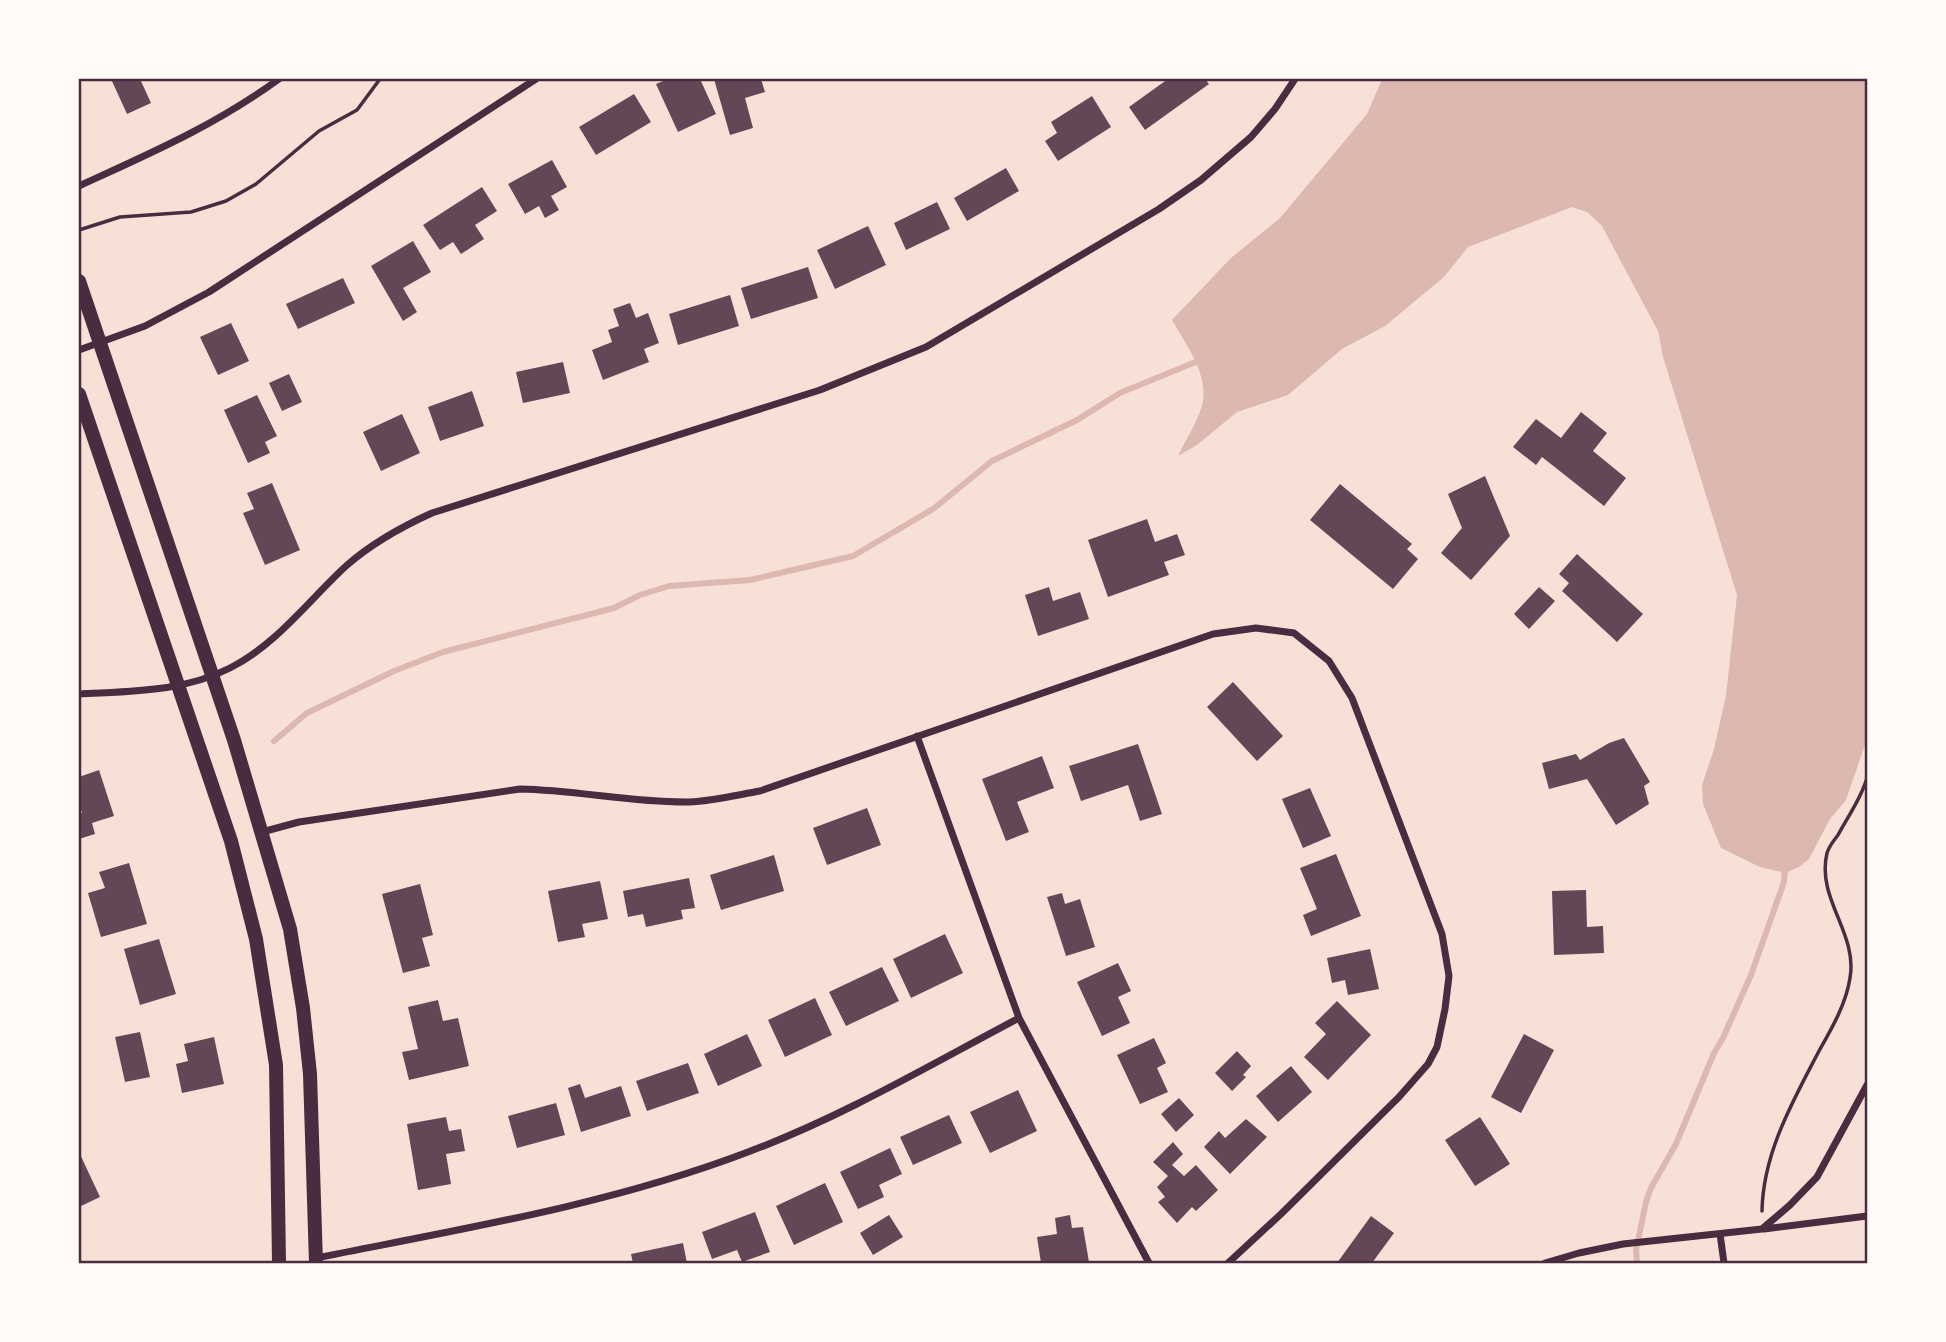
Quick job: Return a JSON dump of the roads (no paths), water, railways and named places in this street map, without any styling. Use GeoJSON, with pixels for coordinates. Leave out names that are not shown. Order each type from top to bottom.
{"type":"FeatureCollection","features":[{"type":"Feature","properties":{"kind":"main road"},"geometry":{"type":"LineString","coordinates":[[79,281],[234,740],[290,929],[310,1074],[316,1261]]}},
{"type":"Feature","properties":{"kind":"main road"},"geometry":{"type":"LineString","coordinates":[[79,394],[231,841],[256,939],[276,1065],[279,1263]]}},
{"type":"Feature","properties":{"kind":"street"},"geometry":{"type":"LineString","coordinates":[[79,186],[190,135],[243,105],[279,79]]}},
{"type":"Feature","properties":{"kind":"street"},"geometry":{"type":"LineString","coordinates":[[79,350],[145,326],[209,292],[536,79]]}},
{"type":"Feature","properties":{"kind":"street"},"geometry":{"type":"LineString","coordinates":[[79,694],[178,687],[213,676],[261,649],[348,565],[399,528],[432,513],[820,390],[926,347],[1159,209],[1201,180],[1251,136],[1275,109],[1295,79]]}},
{"type":"Feature","properties":{"kind":"street"},"geometry":{"type":"LineString","coordinates":[[262,832],[299,822],[520,789],[690,802],[760,791],[1213,634],[1256,628],[1294,633],[1329,661],[1352,698],[1442,934],[1449,976],[1437,1046],[1428,1064],[1359,1136],[1228,1263]]}},
{"type":"Feature","properties":{"kind":"street"},"geometry":{"type":"LineString","coordinates":[[917,736],[1019,1018],[1149,1263]]}},
{"type":"Feature","properties":{"kind":"street"},"geometry":{"type":"LineString","coordinates":[[316,1261],[625,1193],[736,1156],[858,1104],[1019,1018]]}},
{"type":"Feature","properties":{"kind":"street"},"geometry":{"type":"LineString","coordinates":[[1762,1229],[1817,1177],[1867,1084]]}},
{"type":"Feature","properties":{"kind":"street"},"geometry":{"type":"LineString","coordinates":[[1545,1263],[1623,1244],[1867,1216]]}},
{"type":"Feature","properties":{"kind":"street"},"geometry":{"type":"LineString","coordinates":[[1720,1234],[1724,1263]]}},
{"type":"Feature","properties":{"kind":"waterway"},"geometry":{"type":"LineString","coordinates":[[274,741],[307,713],[394,671],[443,652],[614,608],[640,595],[669,586],[750,580],[853,556],[933,509],[992,461],[1077,420],[1120,393],[1203,359]]}},
{"type":"Feature","properties":{"kind":"waterway"},"geometry":{"type":"LineString","coordinates":[[1637,1263],[1636,1250],[1651,1188],[1676,1144],[1714,1053],[1751,975],[1784,882],[1785,868]]}}]}
